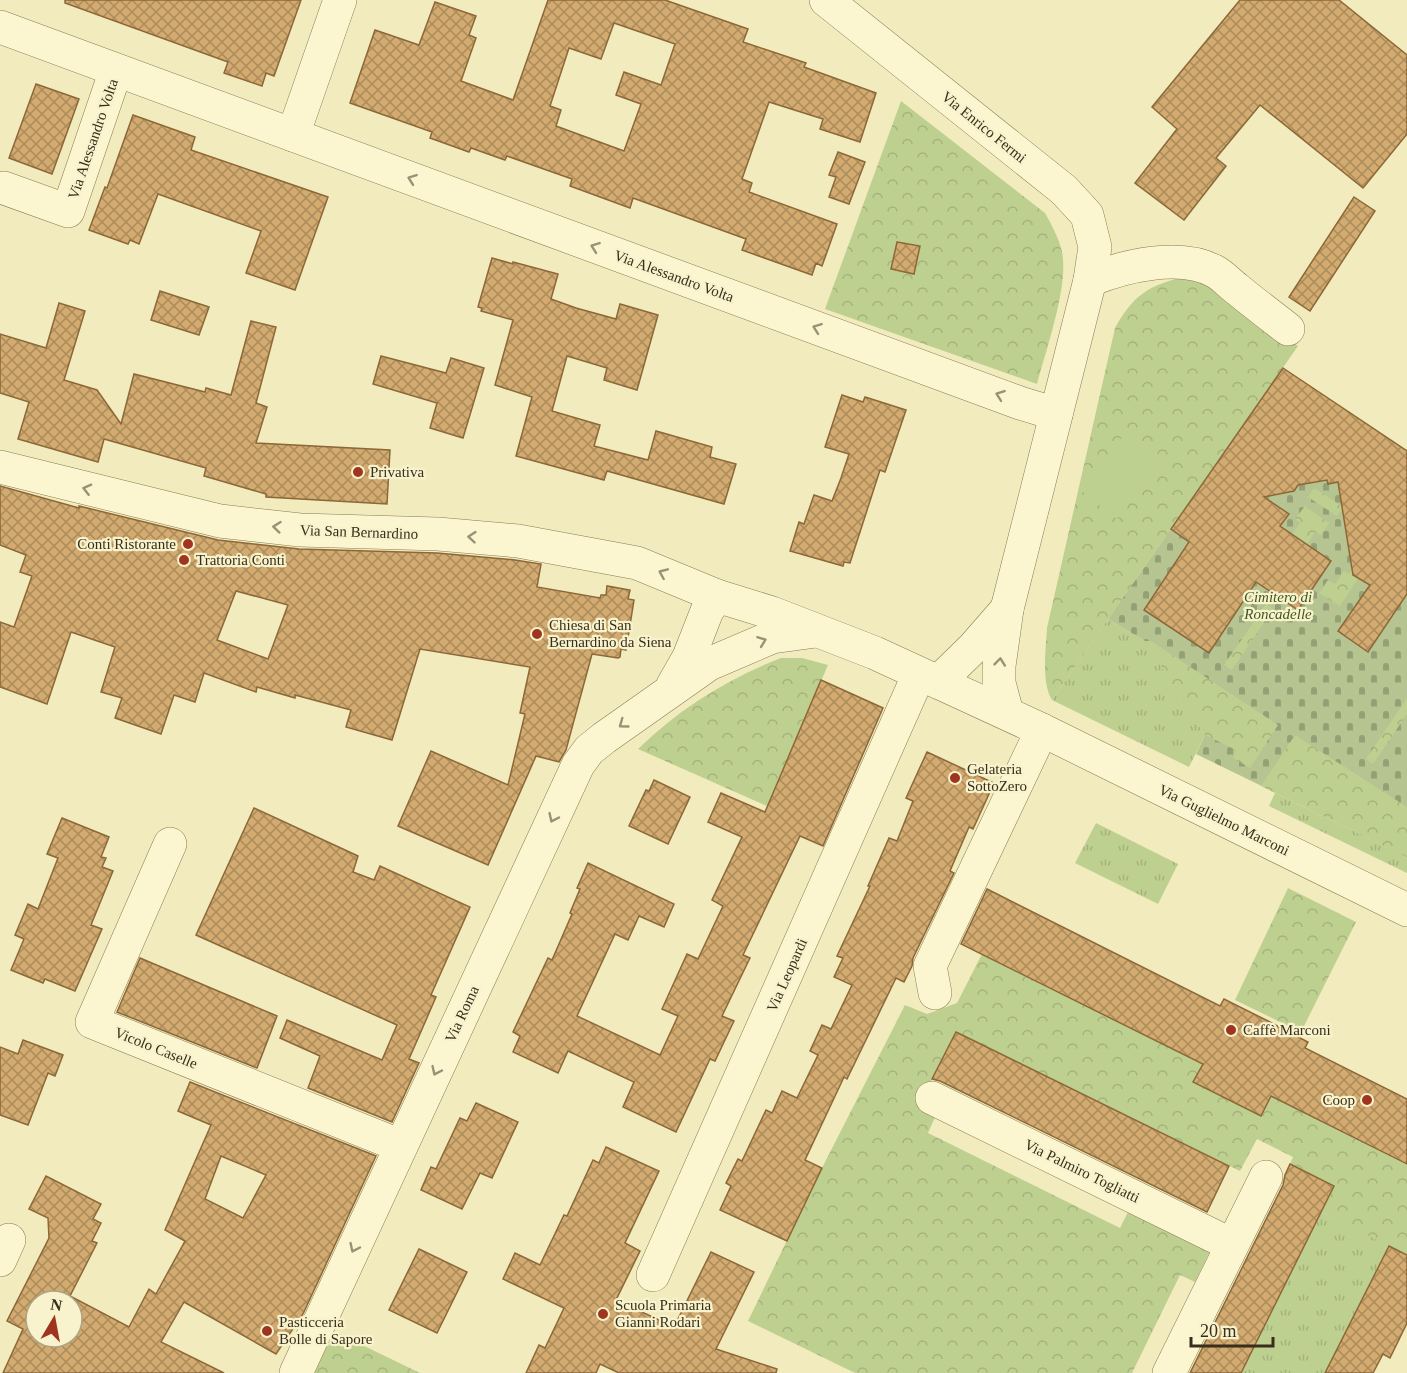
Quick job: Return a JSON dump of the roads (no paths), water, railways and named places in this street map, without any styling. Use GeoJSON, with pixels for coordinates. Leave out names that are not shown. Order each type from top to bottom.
{"type":"FeatureCollection","features":[{"type":"Feature","properties":{"kind":"street"},"geometry":{"type":"LineString","coordinates":[[293,135],[340,0]]}},
{"type":"Feature","properties":{"kind":"street","name":"Via Enrico Fermi"},"geometry":{"type":"LineString","coordinates":[[826,0],[1064,190],[1087,215],[1095,247],[1090,280],[1007,609],[999,666],[999,683],[1007,713]]}},
{"type":"Feature","properties":{"kind":"street","name":"Via Alessandro Volta"},"geometry":{"type":"LineString","coordinates":[[0,27],[1020,403],[1056,414]]}},
{"type":"Feature","properties":{"kind":"street","name":"Via Alessandro Volta"},"geometry":{"type":"LineString","coordinates":[[4,188],[68,211],[116,70]]}},
{"type":"Feature","properties":{"kind":"street"},"geometry":{"type":"LineString","coordinates":[[1090,280],[1114,270],[1147,264],[1180,263],[1198,266],[1215,272],[1288,329]]}},
{"type":"Feature","properties":{"kind":"street","name":"Via San Bernardino"},"geometry":{"type":"LineString","coordinates":[[0,467],[220,521],[300,530],[461,536],[518,541],[602,555],[637,563],[717,596]]}},
{"type":"Feature","properties":{"kind":"street","name":"Via Guglielmo Marconi"},"geometry":{"type":"LineString","coordinates":[[717,596],[750,605],[874,653],[1007,713],[1407,910]]}},
{"type":"Feature","properties":{"kind":"street","name":"Via Roma"},"geometry":{"type":"LineString","coordinates":[[671,689],[689,657],[706,611],[717,596]]}},
{"type":"Feature","properties":{"kind":"street","name":"Via Roma"},"geometry":{"type":"LineString","coordinates":[[709,664],[744,620],[750,605]]}},
{"type":"Feature","properties":{"kind":"street","name":"Via Enrico Fermi"},"geometry":{"type":"LineString","coordinates":[[929,678],[973,648],[1007,609]]}},
{"type":"Feature","properties":{"kind":"street","name":"Via Roma"},"geometry":{"type":"LineString","coordinates":[[296,1373],[578,765],[589,750],[604,738],[709,664],[772,637],[818,631]]}},
{"type":"Feature","properties":{"kind":"street","name":"Via Leopardi"},"geometry":{"type":"LineString","coordinates":[[653,1275],[929,678]]}},
{"type":"Feature","properties":{"kind":"street"},"geometry":{"type":"LineString","coordinates":[[934,993],[930,966],[1042,730]]}},
{"type":"Feature","properties":{"kind":"street","name":"Vicolo Caselle"},"geometry":{"type":"LineString","coordinates":[[170,844],[92,1022],[402,1146]]}},
{"type":"Feature","properties":{"kind":"street","name":"Via Palmiro Togliatti"},"geometry":{"type":"LineString","coordinates":[[932,1098],[1232,1245]]}},
{"type":"Feature","properties":{"kind":"street"},"geometry":{"type":"LineString","coordinates":[[1169,1373],[1266,1177]]}},
{"type":"Feature","properties":{"kind":"place","name":"Privativa"},"geometry":{"type":"Point","coordinates":[358,472]}},
{"type":"Feature","properties":{"kind":"place","name":"Conti Ristorante"},"geometry":{"type":"Point","coordinates":[188,544]}},
{"type":"Feature","properties":{"kind":"place","name":"Trattoria Conti"},"geometry":{"type":"Point","coordinates":[184,560]}},
{"type":"Feature","properties":{"kind":"place","name":"Chiesa di San Bernardino da Siena"},"geometry":{"type":"Point","coordinates":[537,634]}},
{"type":"Feature","properties":{"kind":"place","name":"Gelateria SottoZero"},"geometry":{"type":"Point","coordinates":[955,778]}},
{"type":"Feature","properties":{"kind":"place","name":"Caffè Marconi"},"geometry":{"type":"Point","coordinates":[1231,1030]}},
{"type":"Feature","properties":{"kind":"place","name":"Coop"},"geometry":{"type":"Point","coordinates":[1367,1100]}},
{"type":"Feature","properties":{"kind":"place","name":"Scuola Primaria Gianni Rodari"},"geometry":{"type":"Point","coordinates":[603,1314]}},
{"type":"Feature","properties":{"kind":"place","name":"Pasticceria Bolle di Sapore"},"geometry":{"type":"Point","coordinates":[267,1331]}},
{"type":"Feature","properties":{"kind":"park label","name":"Cimitero di Roncadelle"},"geometry":{"type":"Point","coordinates":[1278,606]}}]}
